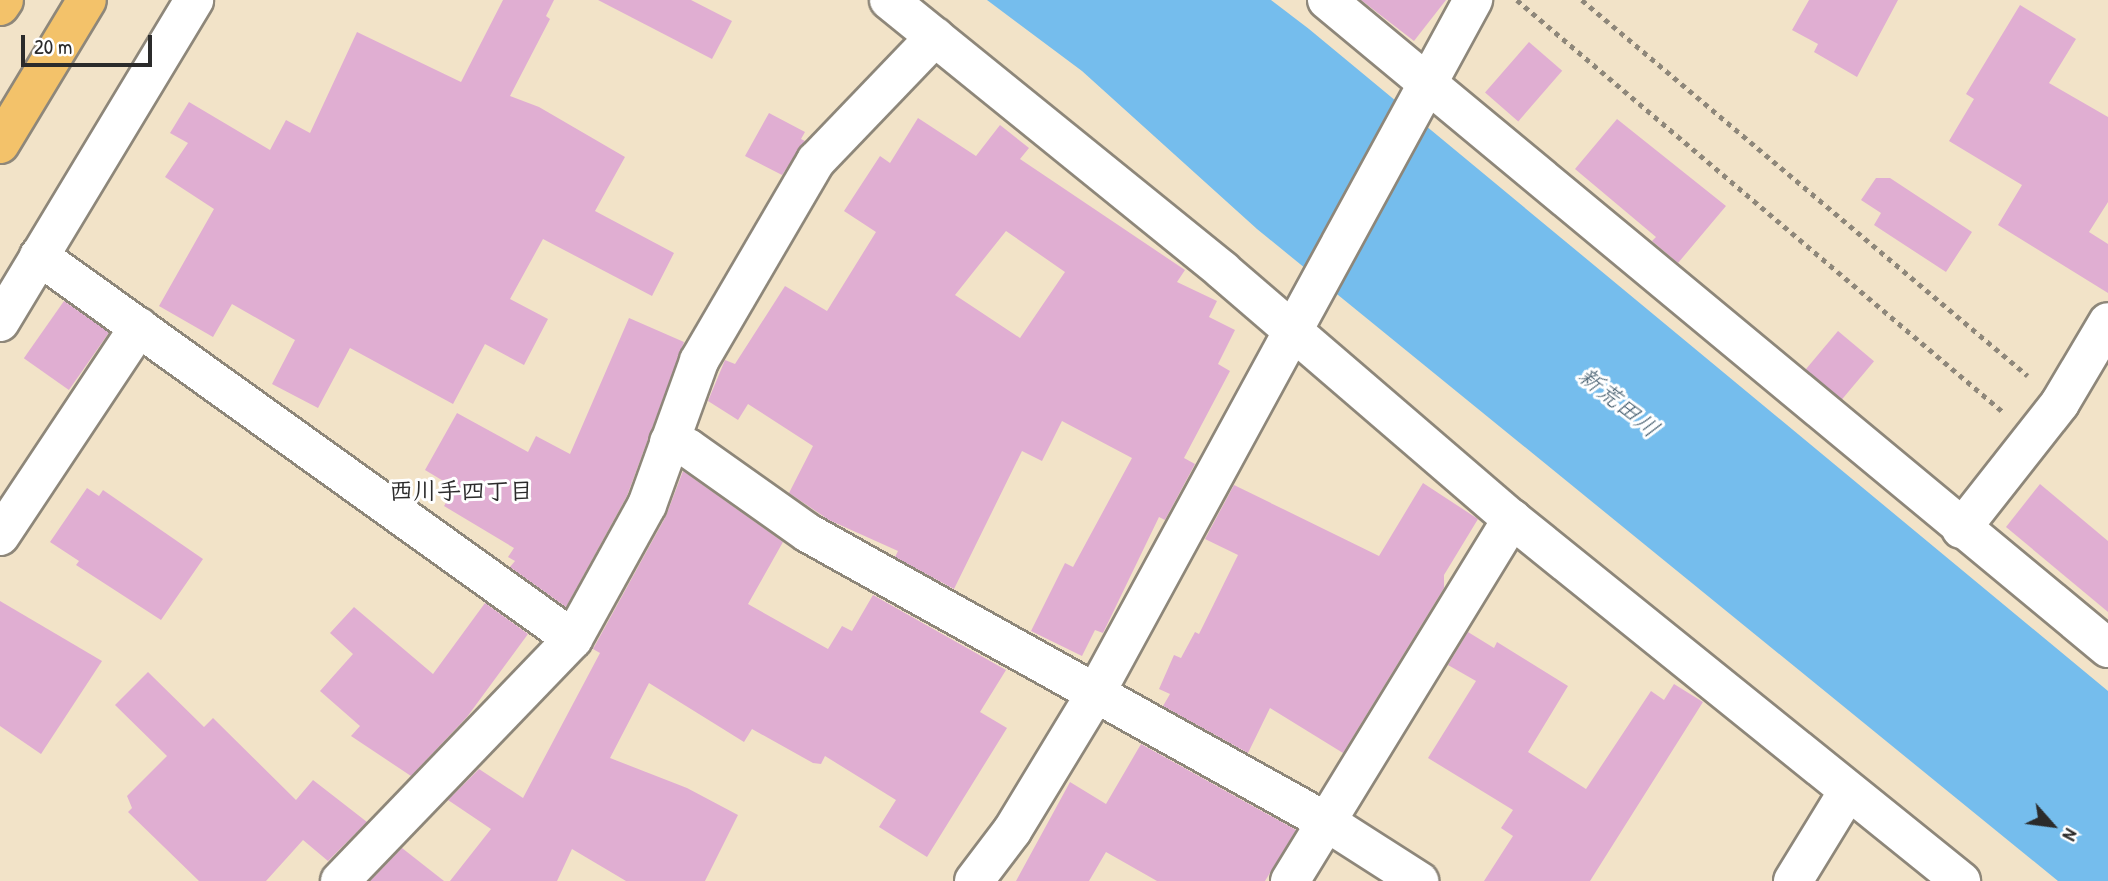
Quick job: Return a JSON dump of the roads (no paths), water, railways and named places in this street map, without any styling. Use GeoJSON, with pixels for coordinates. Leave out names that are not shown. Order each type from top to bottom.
{"type":"FeatureCollection","features":[{"type":"Feature","properties":{"kind":"highway"},"geometry":{"type":"LineString","coordinates":[[0,6],[4,0]]}},
{"type":"Feature","properties":{"kind":"highway"},"geometry":{"type":"LineString","coordinates":[[0,144],[88,0]]}},
{"type":"Feature","properties":{"kind":"street"},"geometry":{"type":"LineString","coordinates":[[0,321],[194,0]]}},
{"type":"Feature","properties":{"kind":"street"},"geometry":{"type":"LineString","coordinates":[[889,0],[1293,333],[1512,519],[1847,793],[1961,881]]}},
{"type":"Feature","properties":{"kind":"street"},"geometry":{"type":"LineString","coordinates":[[1327,0],[1423,90],[2108,648]]}},
{"type":"Feature","properties":{"kind":"street"},"geometry":{"type":"LineString","coordinates":[[974,881],[1012,831],[1094,696],[1473,0]]}},
{"type":"Feature","properties":{"kind":"street"},"geometry":{"type":"LineString","coordinates":[[340,881],[573,639],[647,505],[699,361],[816,161],[935,37]]}},
{"type":"Feature","properties":{"kind":"street"},"geometry":{"type":"LineString","coordinates":[[38,256],[573,639]]}},
{"type":"Feature","properties":{"kind":"street"},"geometry":{"type":"LineString","coordinates":[[1961,529],[2060,403],[2108,322]]}},
{"type":"Feature","properties":{"kind":"street"},"geometry":{"type":"LineString","coordinates":[[0,536],[139,327]]}},
{"type":"Feature","properties":{"kind":"street"},"geometry":{"type":"LineString","coordinates":[[669,442],[688,448],[808,533],[1094,696],[1325,821],[1419,881]]}},
{"type":"Feature","properties":{"kind":"street"},"geometry":{"type":"LineString","coordinates":[[1290,881],[1512,519]]}},
{"type":"Feature","properties":{"kind":"street"},"geometry":{"type":"LineString","coordinates":[[1793,881],[1847,793]]}},
{"type":"Feature","properties":{"kind":"water","name":"新荒田川"},"geometry":{"type":"Polygon","coordinates":[[[987,0],[1271,0],[1309,29],[2108,691],[2108,881],[2058,881],[1257,229],[1082,71],[987,0]]]}},
{"type":"Feature","properties":{"kind":"district","name":"西川手四丁目"},"geometry":{"type":"Point","coordinates":[461,491]}}]}
